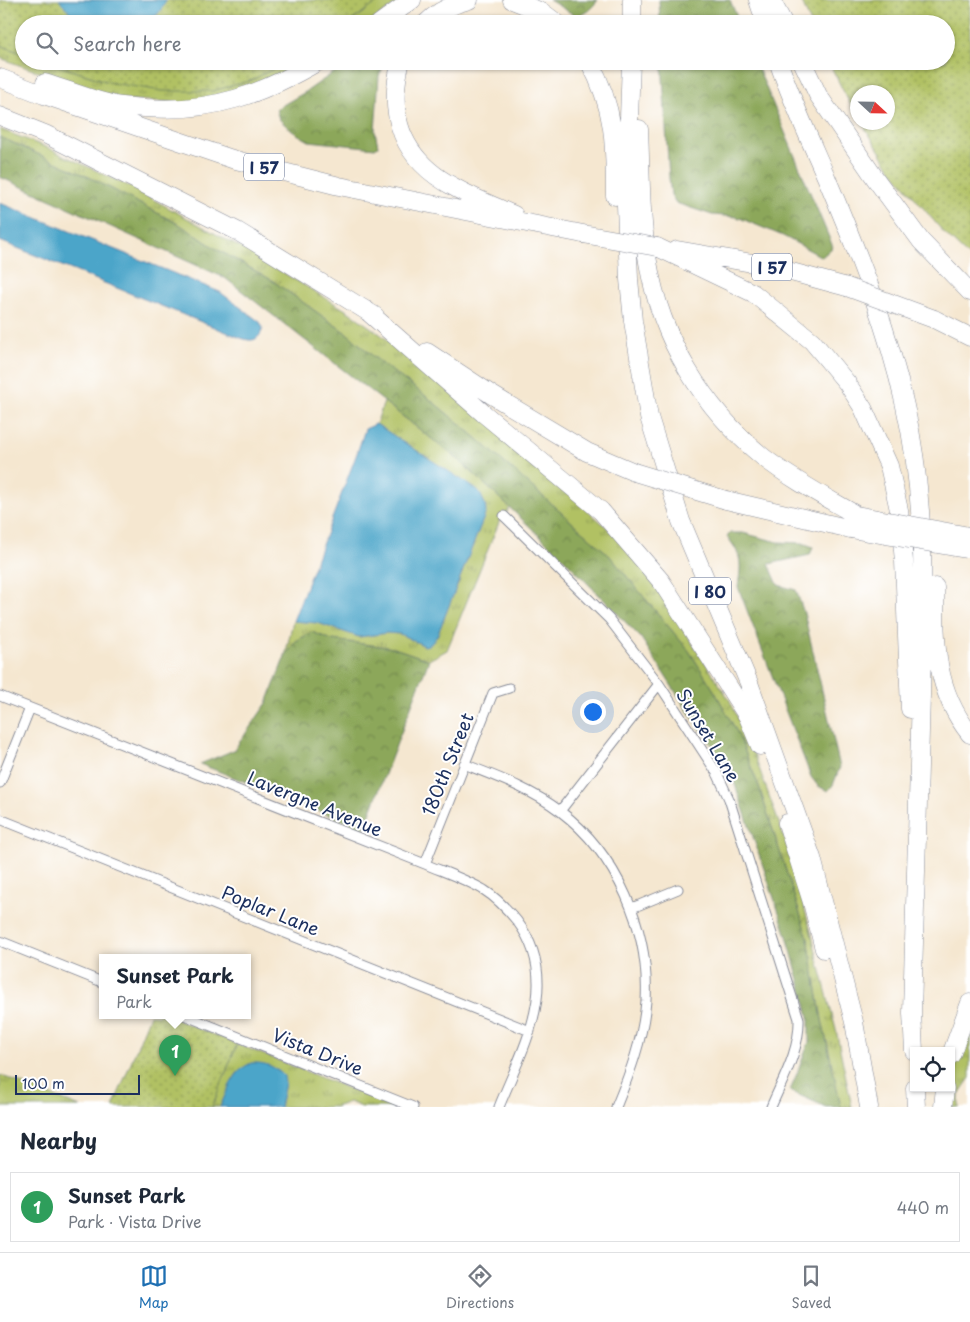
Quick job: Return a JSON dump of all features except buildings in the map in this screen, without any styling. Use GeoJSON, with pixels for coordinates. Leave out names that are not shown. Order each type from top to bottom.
{"type":"FeatureCollection","features":[{"type":"Feature","properties":{"kind":"highway"},"geometry":{"type":"LineString","coordinates":[[391,15],[412,0]]}},
{"type":"Feature","properties":{"kind":"highway"},"geometry":{"type":"LineString","coordinates":[[436,15],[452,5],[469,0]]}},
{"type":"Feature","properties":{"kind":"highway"},"geometry":{"type":"LineString","coordinates":[[512,0],[532,7],[544,15]]}},
{"type":"Feature","properties":{"kind":"highway"},"geometry":{"type":"LineString","coordinates":[[632,0],[632,15]]}},
{"type":"Feature","properties":{"kind":"highway"},"geometry":{"type":"LineString","coordinates":[[758,0],[763,15]]}},
{"type":"Feature","properties":{"kind":"highway"},"geometry":{"type":"LineString","coordinates":[[771,0],[779,15]]}},
{"type":"Feature","properties":{"kind":"highway"},"geometry":{"type":"LineString","coordinates":[[0,69],[116,105],[171,110],[217,104],[250,95],[304,70]]}},
{"type":"Feature","properties":{"kind":"highway"},"geometry":{"type":"LineString","coordinates":[[399,70],[395,111],[411,151],[432,171],[454,187],[537,225]]}},
{"type":"Feature","properties":{"kind":"highway"},"geometry":{"type":"LineString","coordinates":[[593,70],[604,92],[613,126],[619,267],[633,321]]}},
{"type":"Feature","properties":{"kind":"highway","name":"I 80"},"geometry":{"type":"LineString","coordinates":[[631,70],[626,205],[633,321],[649,418],[681,521],[749,683],[812,858],[854,1022],[869,1107]]}},
{"type":"Feature","properties":{"kind":"highway"},"geometry":{"type":"LineString","coordinates":[[637,70],[643,226],[648,262],[664,323],[680,357],[712,406],[743,440],[854,522]]}},
{"type":"Feature","properties":{"kind":"highway"},"geometry":{"type":"LineString","coordinates":[[782,70],[839,207],[888,338],[913,446],[921,514],[923,559],[920,758],[912,1014],[914,1047]]}},
{"type":"Feature","properties":{"kind":"highway"},"geometry":{"type":"LineString","coordinates":[[806,70],[818,95],[921,241],[970,292]]}},
{"type":"Feature","properties":{"kind":"highway","name":"I 57"},"geometry":{"type":"LineString","coordinates":[[0,78],[44,95],[232,159],[339,186],[657,247],[697,260],[769,266],[847,287],[934,319],[970,337]]}},
{"type":"Feature","properties":{"kind":"highway"},"geometry":{"type":"LineString","coordinates":[[0,116],[45,134],[237,231],[366,310],[492,395],[587,452],[634,472],[726,500],[969,543]]}},
{"type":"Feature","properties":{"kind":"highway"},"geometry":{"type":"LineString","coordinates":[[697,260],[753,293],[812,341],[847,383],[863,408],[879,440],[889,466],[899,510],[904,561],[911,720],[920,758]]}},
{"type":"Feature","properties":{"kind":"highway"},"geometry":{"type":"LineString","coordinates":[[366,310],[483,413],[601,511],[661,582],[748,717],[775,785],[812,902],[843,1026],[860,1107]]}},
{"type":"Feature","properties":{"kind":"highway"},"geometry":{"type":"LineString","coordinates":[[913,446],[927,484],[935,586],[938,665],[947,695],[960,721],[970,734]]}},
{"type":"Feature","properties":{"kind":"highway"},"geometry":{"type":"LineString","coordinates":[[954,1047],[970,1003]]}},
{"type":"Feature","properties":{"kind":"highway"},"geometry":{"type":"LineString","coordinates":[[915,1092],[916,1107]]}},
{"type":"Feature","properties":{"kind":"highway"},"geometry":{"type":"LineString","coordinates":[[943,1107],[945,1092]]}},
{"type":"Feature","properties":{"kind":"street","name":"Sunset Lane"},"geometry":{"type":"LineString","coordinates":[[504,516],[609,619],[659,684],[717,773],[729,799],[797,1012],[798,1035],[793,1055],[771,1107]]}},
{"type":"Feature","properties":{"kind":"street"},"geometry":{"type":"LineString","coordinates":[[560,811],[659,684]]}},
{"type":"Feature","properties":{"kind":"street","name":"180th Street"},"geometry":{"type":"LineString","coordinates":[[425,864],[493,693],[509,688]]}},
{"type":"Feature","properties":{"kind":"street","name":"Lavergne Avenue"},"geometry":{"type":"LineString","coordinates":[[0,696],[425,864],[484,890],[496,898],[521,927],[531,948],[537,970],[538,985],[536,1013],[499,1107]]}},
{"type":"Feature","properties":{"kind":"street"},"geometry":{"type":"LineString","coordinates":[[0,783],[30,708]]}},
{"type":"Feature","properties":{"kind":"street"},"geometry":{"type":"LineString","coordinates":[[464,764],[517,786],[560,811],[588,838],[607,862],[632,908],[644,959],[646,1002],[638,1047],[616,1107]]}},
{"type":"Feature","properties":{"kind":"street","name":"Poplar Lane"},"geometry":{"type":"LineString","coordinates":[[0,819],[530,1031]]}},
{"type":"Feature","properties":{"kind":"street"},"geometry":{"type":"LineString","coordinates":[[632,908],[678,889]]}},
{"type":"Feature","properties":{"kind":"street"},"geometry":{"type":"LineString","coordinates":[[0,941],[99,981]]}},
{"type":"Feature","properties":{"kind":"street","name":"Vista Drive"},"geometry":{"type":"LineString","coordinates":[[194,1019],[412,1107]]}},
{"type":"Feature","properties":{"kind":"green space"},"geometry":{"type":"Polygon","coordinates":[[[0,0],[381,0],[360,15],[15,15],[15,51],[0,45],[0,0]]]}},
{"type":"Feature","properties":{"kind":"green space"},"geometry":{"type":"Polygon","coordinates":[[[360,0],[402,0],[380,15],[360,15],[365,12],[360,0]]]}},
{"type":"Feature","properties":{"kind":"green space"},"geometry":{"type":"Polygon","coordinates":[[[549,0],[598,0],[583,14],[574,15],[549,0]]]}},
{"type":"Feature","properties":{"kind":"green space"},"geometry":{"type":"Polygon","coordinates":[[[659,0],[730,0],[736,15],[660,15],[659,0]]]}},
{"type":"Feature","properties":{"kind":"green space"},"geometry":{"type":"Polygon","coordinates":[[[801,0],[970,0],[970,258],[944,233],[890,168],[866,130],[895,130],[895,85],[850,85],[850,103],[833,70],[955,70],[955,15],[807,15],[801,0]]]}},
{"type":"Feature","properties":{"kind":"green space"},"geometry":{"type":"Polygon","coordinates":[[[0,45],[15,51],[15,63],[0,58],[0,45]]]}},
{"type":"Feature","properties":{"kind":"green space"},"geometry":{"type":"Polygon","coordinates":[[[33,70],[71,70],[112,83],[252,80],[271,70],[290,70],[270,81],[187,103],[118,99],[33,70]]]}},
{"type":"Feature","properties":{"kind":"green space"},"geometry":{"type":"Polygon","coordinates":[[[71,70],[271,70],[252,80],[213,91],[162,91],[112,83],[71,70]]]}},
{"type":"Feature","properties":{"kind":"green space"},"geometry":{"type":"Polygon","coordinates":[[[337,70],[382,70],[379,76],[375,131],[378,146],[375,148],[309,141],[292,131],[279,119],[276,109],[307,91],[337,70]]]}},
{"type":"Feature","properties":{"kind":"green space"},"geometry":{"type":"Polygon","coordinates":[[[663,70],[759,70],[833,247],[822,257],[783,236],[737,217],[712,215],[676,203],[671,195],[663,70]]]}},
{"type":"Feature","properties":{"kind":"green space"},"geometry":{"type":"Polygon","coordinates":[[[0,129],[48,148],[129,186],[245,250],[349,312],[380,334],[468,404],[630,548],[729,699],[751,746],[784,837],[810,928],[836,1030],[852,1107],[841,1107],[822,1020],[808,939],[759,787],[738,734],[715,692],[689,651],[608,554],[427,397],[381,363],[349,335],[270,279],[218,250],[182,226],[91,178],[0,137],[0,129]]]}},
{"type":"Feature","properties":{"kind":"green space"},"geometry":{"type":"Polygon","coordinates":[[[0,137],[91,178],[182,226],[218,250],[270,279],[349,335],[381,363],[427,397],[608,554],[689,651],[715,692],[738,734],[759,787],[808,939],[822,1020],[841,1107],[826,1107],[790,1091],[809,1042],[809,1016],[787,936],[730,770],[687,710],[641,638],[562,557],[459,460],[225,278],[0,177],[0,137]]]}},
{"type":"Feature","properties":{"kind":"green space"},"geometry":{"type":"Polygon","coordinates":[[[384,402],[459,460],[510,508],[500,520],[447,650],[429,660],[394,648],[332,640],[312,632],[296,641],[285,656],[293,621],[318,623],[359,637],[387,633],[400,634],[425,646],[437,636],[486,512],[478,491],[376,424],[384,402]]]}},
{"type":"Feature","properties":{"kind":"green space"},"geometry":{"type":"Polygon","coordinates":[[[730,533],[743,533],[778,542],[803,543],[813,547],[810,555],[769,564],[778,585],[796,590],[804,613],[840,767],[833,785],[828,791],[818,786],[811,777],[738,587],[740,560],[727,537],[730,533]]]}},
{"type":"Feature","properties":{"kind":"green space"},"geometry":{"type":"Polygon","coordinates":[[[312,632],[332,640],[394,648],[429,660],[364,829],[200,764],[234,750],[267,703],[285,656],[296,641],[312,632]]]}},
{"type":"Feature","properties":{"kind":"green space"},"geometry":{"type":"Polygon","coordinates":[[[148,1019],[175,1019],[237,1044],[212,1107],[113,1107],[148,1019]]]}},
{"type":"Feature","properties":{"kind":"green space"},"geometry":{"type":"Polygon","coordinates":[[[970,1022],[970,1078],[959,1094],[959,1107],[951,1107],[952,1092],[955,1092],[955,1074],[962,1043],[970,1022]]]}},
{"type":"Feature","properties":{"kind":"green space"},"geometry":{"type":"Polygon","coordinates":[[[237,1044],[395,1107],[362,1107],[349,1102],[335,1107],[280,1107],[285,1083],[237,1073],[220,1107],[212,1107],[237,1044]]]}},
{"type":"Feature","properties":{"kind":"green space"},"geometry":{"type":"Polygon","coordinates":[[[0,1075],[80,1107],[0,1107],[0,1075]]]}},
{"type":"Feature","properties":{"kind":"water"},"geometry":{"type":"Polygon","coordinates":[[[59,0],[167,0],[157,15],[72,15],[59,0]]]}},
{"type":"Feature","properties":{"kind":"water"},"geometry":{"type":"Polygon","coordinates":[[[0,203],[220,292],[260,322],[263,328],[255,339],[241,338],[0,241],[0,203]]]}},
{"type":"Feature","properties":{"kind":"water"},"geometry":{"type":"Polygon","coordinates":[[[376,424],[479,491],[485,504],[486,512],[437,636],[431,644],[425,646],[400,634],[387,633],[359,637],[318,623],[293,621],[365,429],[376,424]]]}},
{"type":"Feature","properties":{"kind":"water"},"geometry":{"type":"Polygon","coordinates":[[[251,1063],[269,1065],[284,1076],[285,1083],[280,1107],[220,1107],[228,1088],[236,1076],[245,1066],[251,1063]]]}},
{"type":"Feature","properties":{"kind":"place","name":"Sunset Park"},"geometry":{"type":"Point","coordinates":[175,1076]}}]}
